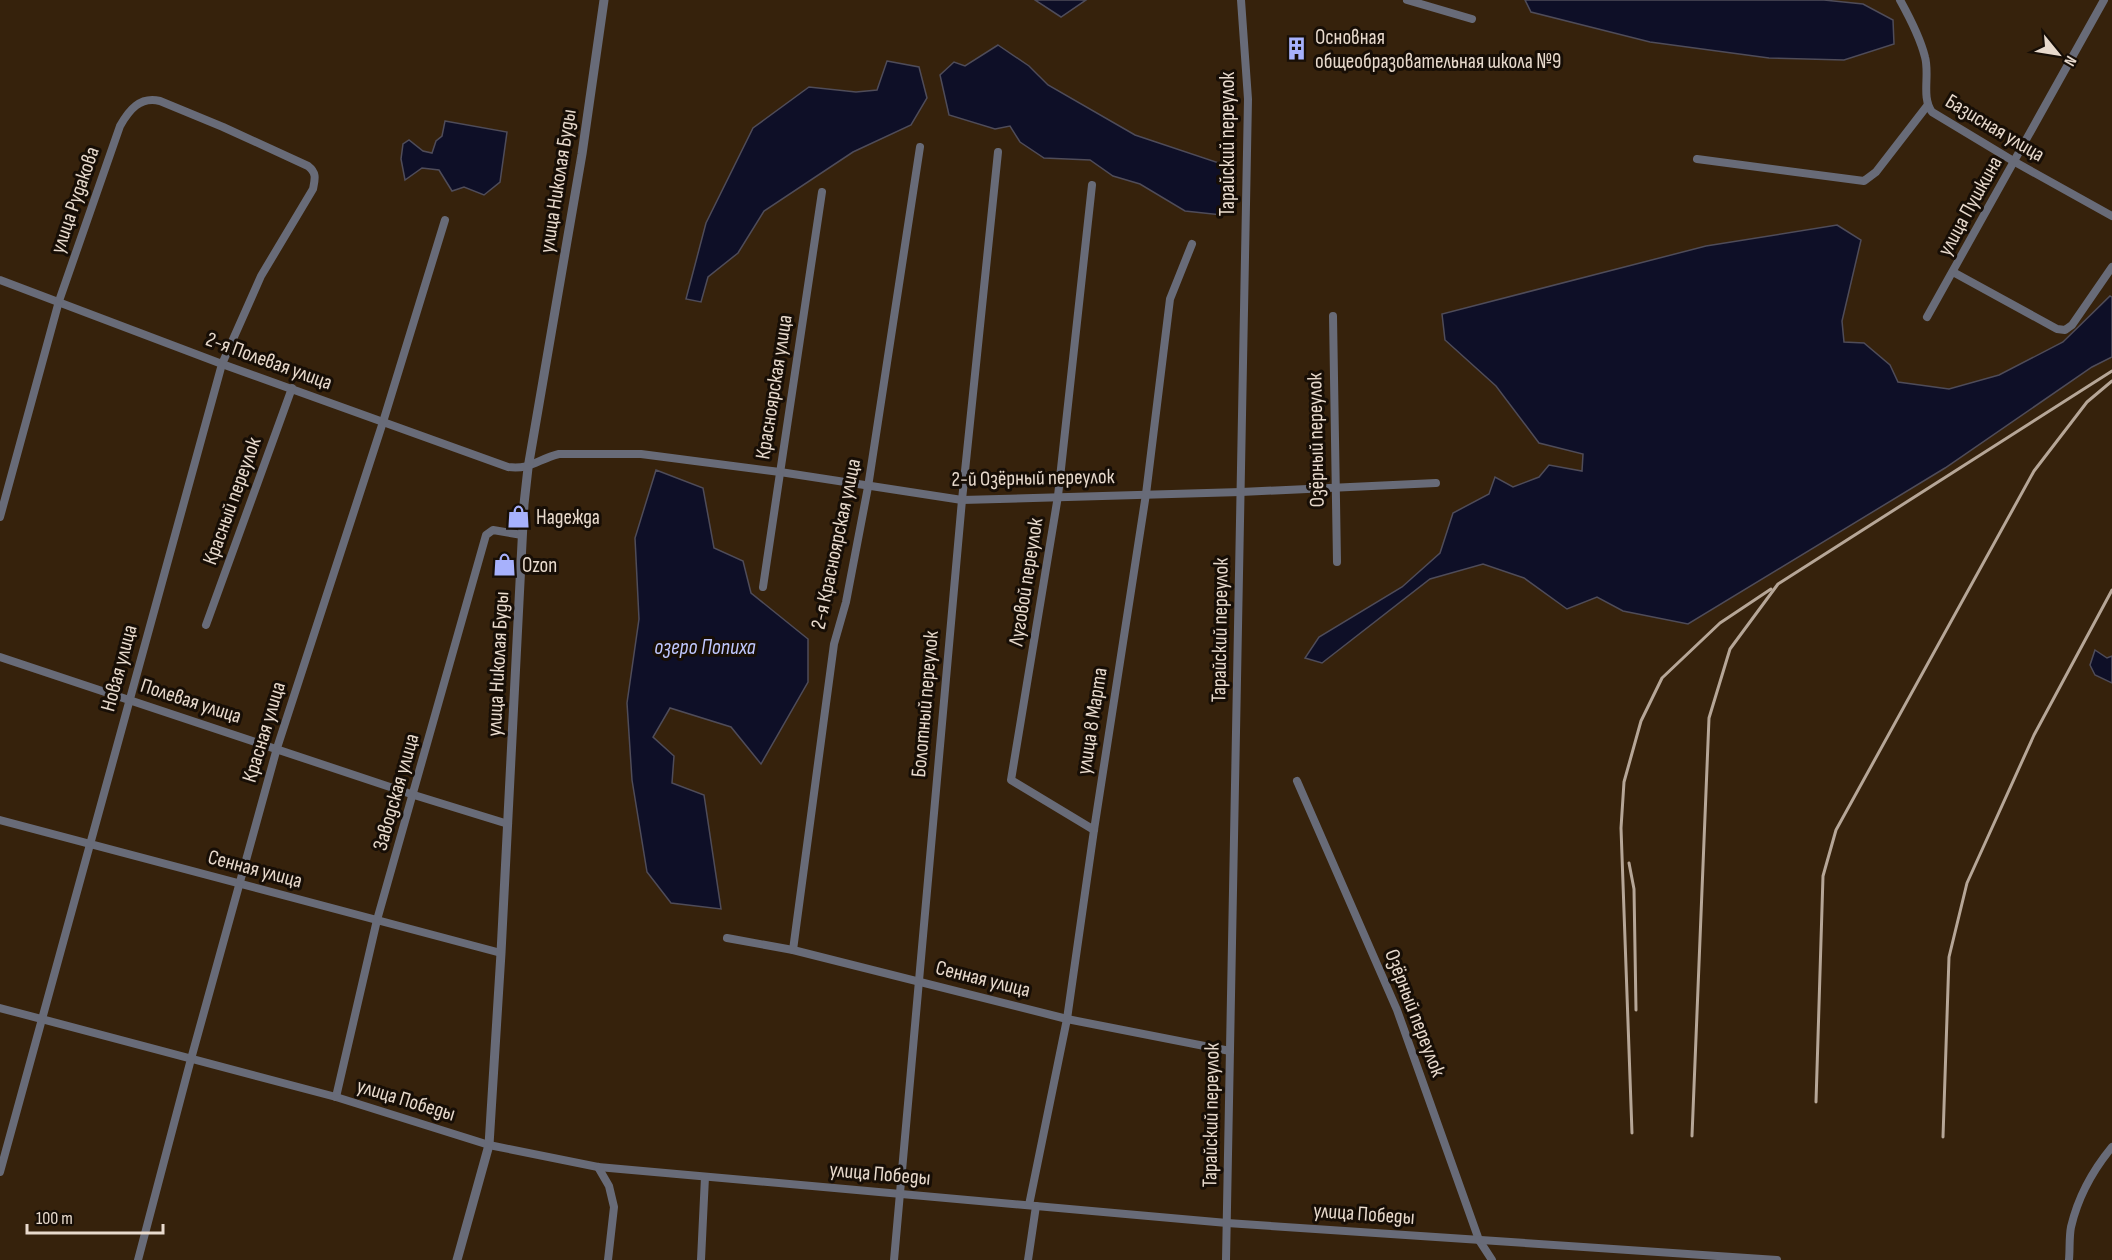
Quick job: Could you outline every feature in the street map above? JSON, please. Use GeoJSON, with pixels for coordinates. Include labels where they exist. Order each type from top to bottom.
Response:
{"type":"FeatureCollection","features":[{"type":"Feature","properties":{"kind":"street","name":"улица Николая Буды"},"geometry":{"type":"LineString","coordinates":[[457,1260],[489,1145],[522,534],[528,468],[582,154],[604,0]]}},
{"type":"Feature","properties":{"kind":"street","name":"Тарайский переулок"},"geometry":{"type":"LineString","coordinates":[[1226,1260],[1248,99],[1241,0]]}},
{"type":"Feature","properties":{"kind":"street"},"geometry":{"type":"LineString","coordinates":[[1407,0],[1472,20]]}},
{"type":"Feature","properties":{"kind":"street","name":"Базисная улица"},"geometry":{"type":"LineString","coordinates":[[1900,0],[1919,39],[1925,58],[1928,74],[1927,106],[1932,112],[2112,216]]}},
{"type":"Feature","properties":{"kind":"street","name":"улица Пушкина"},"geometry":{"type":"LineString","coordinates":[[1927,317],[2104,0]]}},
{"type":"Feature","properties":{"kind":"street","name":"улица Рудакова"},"geometry":{"type":"LineString","coordinates":[[0,517],[59,301],[126,114],[142,101],[152,99],[160,101],[308,166],[316,176],[313,189]]}},
{"type":"Feature","properties":{"kind":"street"},"geometry":{"type":"LineString","coordinates":[[1697,159],[1864,181],[1876,172],[1927,106]]}},
{"type":"Feature","properties":{"kind":"street","name":"2-я Красноярская улица"},"geometry":{"type":"LineString","coordinates":[[793,950],[834,644],[846,602],[868,487],[920,147]]}},
{"type":"Feature","properties":{"kind":"street","name":"Болотный переулок"},"geometry":{"type":"LineString","coordinates":[[894,1260],[962,500],[998,152]]}},
{"type":"Feature","properties":{"kind":"street","name":"Луговой переулок"},"geometry":{"type":"LineString","coordinates":[[1092,185],[1058,496],[1011,780],[1094,830]]}},
{"type":"Feature","properties":{"kind":"street","name":"Новая улица"},"geometry":{"type":"LineString","coordinates":[[0,1172],[222,364],[261,276],[313,189]]}},
{"type":"Feature","properties":{"kind":"street","name":"Красноярская улица"},"geometry":{"type":"LineString","coordinates":[[763,587],[822,192]]}},
{"type":"Feature","properties":{"kind":"street","name":"Красная улица"},"geometry":{"type":"LineString","coordinates":[[138,1260],[277,748],[383,422],[445,220]]}},
{"type":"Feature","properties":{"kind":"street","name":"улица 8 Марта"},"geometry":{"type":"LineString","coordinates":[[1028,1260],[1033,1206],[1067,1019],[1146,494],[1170,299],[1192,244]]}},
{"type":"Feature","properties":{"kind":"street"},"geometry":{"type":"LineString","coordinates":[[1953,272],[2057,329],[2065,330],[2072,325],[2112,267]]}},
{"type":"Feature","properties":{"kind":"street","name":"2-я Полевая улица"},"geometry":{"type":"LineString","coordinates":[[0,280],[222,364],[508,467],[528,468]]}},
{"type":"Feature","properties":{"kind":"street","name":"Озёрный переулок"},"geometry":{"type":"LineString","coordinates":[[1333,316],[1337,562]]}},
{"type":"Feature","properties":{"kind":"street","name":"Красный переулок"},"geometry":{"type":"LineString","coordinates":[[206,625],[292,388]]}},
{"type":"Feature","properties":{"kind":"street","name":"2-й Озёрный переулок"},"geometry":{"type":"LineString","coordinates":[[528,468],[546,457],[559,454],[641,454],[780,472],[962,500],[1241,492],[1436,483]]}},
{"type":"Feature","properties":{"kind":"street","name":"Заводская улица"},"geometry":{"type":"LineString","coordinates":[[336,1097],[377,920],[486,535],[493,530],[522,534]]}},
{"type":"Feature","properties":{"kind":"street","name":"Полевая улица"},"geometry":{"type":"LineString","coordinates":[[0,657],[414,795],[508,824]]}},
{"type":"Feature","properties":{"kind":"street","name":"Озёрный переулок"},"geometry":{"type":"LineString","coordinates":[[1297,781],[1397,1010],[1479,1240],[1492,1260]]}},
{"type":"Feature","properties":{"kind":"street","name":"Сенная улица"},"geometry":{"type":"LineString","coordinates":[[0,820],[501,953]]}},
{"type":"Feature","properties":{"kind":"street","name":"Сенная улица"},"geometry":{"type":"LineString","coordinates":[[727,938],[793,950],[1067,1019],[1230,1051]]}},
{"type":"Feature","properties":{"kind":"street","name":"улица Победы"},"geometry":{"type":"LineString","coordinates":[[0,1008],[336,1097],[489,1145],[598,1167],[1227,1223],[1777,1260]]}},
{"type":"Feature","properties":{"kind":"street"},"geometry":{"type":"LineString","coordinates":[[2069,1260],[2071,1227],[2085,1190],[2096,1167],[2112,1147]]}},
{"type":"Feature","properties":{"kind":"street"},"geometry":{"type":"LineString","coordinates":[[598,1167],[609,1186],[614,1207],[608,1260]]}},
{"type":"Feature","properties":{"kind":"street"},"geometry":{"type":"LineString","coordinates":[[701,1260],[705,1178]]}},
{"type":"Feature","properties":{"kind":"water"},"geometry":{"type":"Polygon","coordinates":[[[1035,0],[1086,0],[1061,17],[1035,0]]]}},
{"type":"Feature","properties":{"kind":"water"},"geometry":{"type":"Polygon","coordinates":[[[1525,0],[1824,0],[1863,4],[1893,20],[1894,44],[1844,60],[1769,58],[1650,42],[1531,12],[1525,0]]]}},
{"type":"Feature","properties":{"kind":"water"},"geometry":{"type":"Polygon","coordinates":[[[998,45],[1029,66],[1048,85],[1135,135],[1222,164],[1233,201],[1222,215],[1185,211],[1140,184],[1113,176],[1090,160],[1044,158],[1020,142],[1010,126],[995,129],[949,115],[940,75],[954,62],[965,66],[998,45]]]}},
{"type":"Feature","properties":{"kind":"water"},"geometry":{"type":"Polygon","coordinates":[[[887,61],[919,67],[927,98],[911,125],[853,152],[764,211],[738,253],[708,277],[701,302],[686,299],[706,223],[753,128],[809,87],[856,92],[877,90],[887,61]]]}},
{"type":"Feature","properties":{"kind":"water"},"geometry":{"type":"Polygon","coordinates":[[[445,121],[507,132],[500,182],[484,195],[464,187],[452,191],[439,170],[422,168],[405,180],[401,159],[403,144],[409,140],[423,151],[432,153],[436,141],[442,136],[445,121]]]}},
{"type":"Feature","properties":{"kind":"water"},"geometry":{"type":"Polygon","coordinates":[[[1837,225],[1861,240],[1842,321],[1844,342],[1864,343],[1890,365],[1898,382],[1949,389],[1999,375],[2063,342],[2110,296],[2112,297],[2112,357],[2092,367],[1945,468],[1688,624],[1623,611],[1597,597],[1567,609],[1524,578],[1483,564],[1430,579],[1322,663],[1305,658],[1319,637],[1402,587],[1440,553],[1453,513],[1489,494],[1495,477],[1513,487],[1539,477],[1549,465],[1582,471],[1583,454],[1539,443],[1496,386],[1445,340],[1442,314],[1706,246],[1837,225]]]}},
{"type":"Feature","properties":{"kind":"water","name":"озеро Попиха"},"geometry":{"type":"Polygon","coordinates":[[[656,470],[703,488],[714,548],[743,561],[751,593],[808,639],[808,682],[761,764],[731,727],[670,708],[653,737],[674,756],[672,783],[704,795],[721,909],[671,903],[647,872],[632,780],[627,703],[639,619],[635,538],[656,470]]]}},
{"type":"Feature","properties":{"kind":"water"},"geometry":{"type":"Polygon","coordinates":[[[2095,650],[2107,658],[2112,656],[2112,683],[2095,675],[2090,665],[2095,650]]]}},
{"type":"Feature","properties":{"kind":"railway"},"geometry":{"type":"LineString","coordinates":[[1692,1136],[1709,718],[1730,649],[1778,584],[2112,371]]}},
{"type":"Feature","properties":{"kind":"railway"},"geometry":{"type":"LineString","coordinates":[[1816,1102],[1823,876],[1836,830],[2034,471],[2087,402],[2112,381]]}},
{"type":"Feature","properties":{"kind":"railway"},"geometry":{"type":"LineString","coordinates":[[1632,1133],[1621,828],[1624,782],[1641,721],[1662,678],[1720,623],[1771,589]]}},
{"type":"Feature","properties":{"kind":"railway"},"geometry":{"type":"LineString","coordinates":[[1943,1137],[1949,957],[1967,883],[2034,735],[2112,590]]}},
{"type":"Feature","properties":{"kind":"railway"},"geometry":{"type":"LineString","coordinates":[[1629,863],[1634,889],[1636,1010]]}},
{"type":"Feature","properties":{"kind":"place","name":"Основная общеобразовательная школа №9"},"geometry":{"type":"Point","coordinates":[1297,49]}},
{"type":"Feature","properties":{"kind":"place","name":"Надежда"},"geometry":{"type":"Point","coordinates":[518,517]}},
{"type":"Feature","properties":{"kind":"place","name":"Ozon"},"geometry":{"type":"Point","coordinates":[504,565]}}]}
